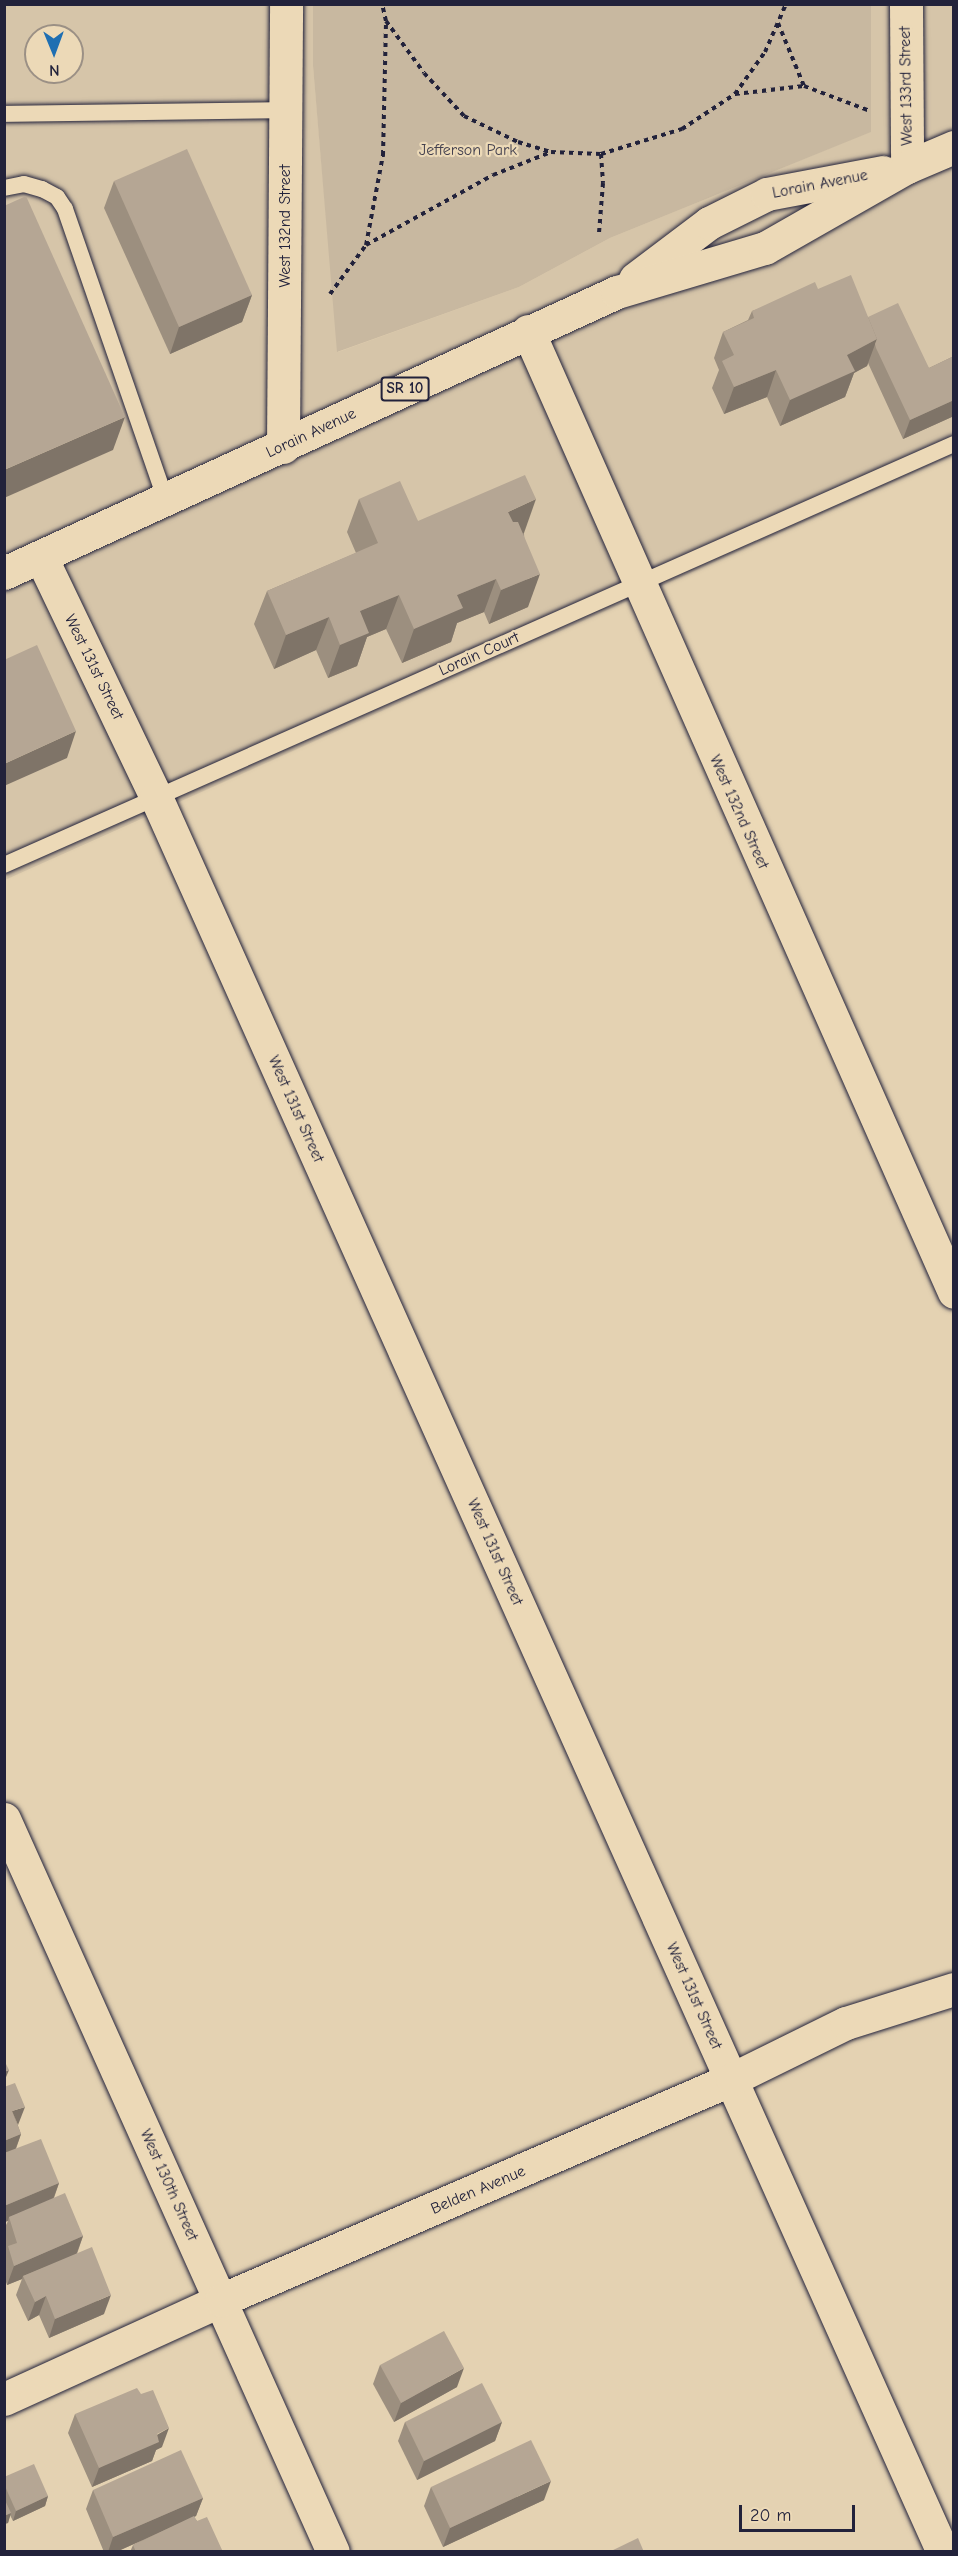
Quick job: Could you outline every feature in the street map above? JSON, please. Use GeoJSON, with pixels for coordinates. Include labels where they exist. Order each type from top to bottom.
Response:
{"type":"FeatureCollection","features":[{"type":"Feature","properties":{"kind":"street","name":"West 132nd Street"},"geometry":{"type":"LineString","coordinates":[[283,447],[286,4]]}},
{"type":"Feature","properties":{"kind":"street","name":"West 133rd Street"},"geometry":{"type":"LineString","coordinates":[[906,4],[907,167]]}},
{"type":"Feature","properties":{"kind":"street","name":"Lorain Avenue"},"geometry":{"type":"LineString","coordinates":[[617,292],[709,223],[767,194],[907,167],[952,152]]}},
{"type":"Feature","properties":{"kind":"street","name":"Lorain Avenue"},"geometry":{"type":"LineString","coordinates":[[4,573],[617,292],[765,248],[907,167]]}},
{"type":"Feature","properties":{"kind":"street","name":"West 132nd Street"},"geometry":{"type":"LineString","coordinates":[[528,331],[638,584],[954,1292]]}},
{"type":"Feature","properties":{"kind":"street","name":"West 131st Street"},"geometry":{"type":"LineString","coordinates":[[41,557],[156,797],[943,2552]]}},
{"type":"Feature","properties":{"kind":"street","name":"West 130th Street"},"geometry":{"type":"LineString","coordinates":[[4,1819],[333,2552]]}},
{"type":"Feature","properties":{"kind":"street","name":"Belden Avenue"},"geometry":{"type":"LineString","coordinates":[[4,2398],[221,2300],[732,2079],[846,2023],[954,1989]]}},
{"type":"Feature","properties":{"kind":"lane"},"geometry":{"type":"LineString","coordinates":[[4,114],[286,110]]}},
{"type":"Feature","properties":{"kind":"lane"},"geometry":{"type":"LineString","coordinates":[[4,188],[24,184],[42,189],[57,197],[65,209],[166,500]]}},
{"type":"Feature","properties":{"kind":"lane","name":"Lorain Court"},"geometry":{"type":"LineString","coordinates":[[4,865],[954,444]]}},
{"type":"Feature","properties":{"kind":"path"},"geometry":{"type":"LineString","coordinates":[[366,245],[384,155],[386,21],[382,4]]}},
{"type":"Feature","properties":{"kind":"path"},"geometry":{"type":"LineString","coordinates":[[386,21],[424,73],[464,116],[518,142],[551,152],[601,154],[682,129],[735,94],[765,52],[786,4]]}},
{"type":"Feature","properties":{"kind":"path"},"geometry":{"type":"LineString","coordinates":[[778,23],[804,86]]}},
{"type":"Feature","properties":{"kind":"path"},"geometry":{"type":"LineString","coordinates":[[735,94],[804,86],[871,112]]}},
{"type":"Feature","properties":{"kind":"path"},"geometry":{"type":"LineString","coordinates":[[330,294],[366,245],[493,175],[551,152]]}},
{"type":"Feature","properties":{"kind":"path"},"geometry":{"type":"LineString","coordinates":[[599,233],[603,183],[601,154]]}},
{"type":"Feature","properties":{"kind":"shaded area"},"geometry":{"type":"Polygon","coordinates":[[[5,5],[313,5],[313,66],[338,352],[519,287],[610,238],[870,132],[871,5],[953,5],[953,455],[5,880],[5,5]]]}},
{"type":"Feature","properties":{"kind":"green space","name":"Jefferson Park"},"geometry":{"type":"Polygon","coordinates":[[[313,5],[871,5],[871,132],[610,238],[519,287],[337,352],[313,66],[313,5]]]}},
{"type":"Feature","properties":{"kind":"building"},"geometry":{"type":"Polygon","coordinates":[[[187,149],[252,295],[179,327],[114,181],[187,149]]]}},
{"type":"Feature","properties":{"kind":"building"},"geometry":{"type":"Polygon","coordinates":[[[26,196],[125,417],[4,470],[4,206],[26,196]]]}},
{"type":"Feature","properties":{"kind":"building"},"geometry":{"type":"Polygon","coordinates":[[[851,275],[877,339],[847,355],[855,371],[790,400],[776,370],[734,387],[722,361],[734,355],[723,332],[754,318],[752,311],[815,282],[818,289],[851,275]]]}},
{"type":"Feature","properties":{"kind":"building"},"geometry":{"type":"Polygon","coordinates":[[[898,303],[929,368],[954,356],[954,400],[910,420],[876,348],[877,339],[868,317],[898,303]]]}},
{"type":"Feature","properties":{"kind":"building"},"geometry":{"type":"Polygon","coordinates":[[[525,475],[536,499],[508,512],[513,522],[518,522],[540,574],[501,590],[496,579],[457,595],[463,608],[414,629],[399,595],[360,611],[369,633],[340,645],[329,617],[286,635],[267,591],[378,543],[359,499],[400,481],[418,521],[525,475]]]}},
{"type":"Feature","properties":{"kind":"building"},"geometry":{"type":"Polygon","coordinates":[[[37,645],[76,731],[4,764],[4,660],[37,645]]]}},
{"type":"Feature","properties":{"kind":"building"},"geometry":{"type":"Polygon","coordinates":[[[4,2060],[9,2070],[4,2072],[4,2060]]]}},
{"type":"Feature","properties":{"kind":"building"},"geometry":{"type":"Polygon","coordinates":[[[15,2083],[25,2107],[12,2111],[21,2134],[4,2141],[4,2087],[15,2083]]]}},
{"type":"Feature","properties":{"kind":"building"},"geometry":{"type":"Polygon","coordinates":[[[41,2139],[59,2183],[4,2206],[4,2153],[41,2139]]]}},
{"type":"Feature","properties":{"kind":"building"},"geometry":{"type":"Polygon","coordinates":[[[65,2193],[83,2236],[14,2266],[8,2246],[17,2243],[9,2217],[65,2193]]]}},
{"type":"Feature","properties":{"kind":"building"},"geometry":{"type":"Polygon","coordinates":[[[92,2247],[111,2295],[55,2319],[46,2296],[35,2302],[23,2276],[92,2247]]]}},
{"type":"Feature","properties":{"kind":"building"},"geometry":{"type":"Polygon","coordinates":[[[444,2331],[464,2368],[401,2403],[380,2365],[444,2331]]]}},
{"type":"Feature","properties":{"kind":"building"},"geometry":{"type":"Polygon","coordinates":[[[482,2383],[502,2422],[424,2461],[405,2422],[482,2383]]]}},
{"type":"Feature","properties":{"kind":"building"},"geometry":{"type":"Polygon","coordinates":[[[137,2388],[141,2394],[153,2390],[169,2428],[157,2434],[159,2442],[99,2468],[75,2414],[137,2388]]]}},
{"type":"Feature","properties":{"kind":"building"},"geometry":{"type":"Polygon","coordinates":[[[531,2440],[551,2481],[450,2528],[431,2487],[531,2440]]]}},
{"type":"Feature","properties":{"kind":"building"},"geometry":{"type":"Polygon","coordinates":[[[181,2450],[203,2498],[113,2537],[93,2490],[181,2450]]]}},
{"type":"Feature","properties":{"kind":"building"},"geometry":{"type":"Polygon","coordinates":[[[34,2464],[48,2496],[16,2511],[4,2484],[4,2477],[34,2464]]]}},
{"type":"Feature","properties":{"kind":"building"},"geometry":{"type":"Polygon","coordinates":[[[4,2498],[11,2513],[4,2516],[4,2498]]]}},
{"type":"Feature","properties":{"kind":"building"},"geometry":{"type":"Polygon","coordinates":[[[194,2516],[197,2521],[207,2517],[223,2552],[136,2552],[133,2545],[194,2516]]]}},
{"type":"Feature","properties":{"kind":"building"},"geometry":{"type":"Polygon","coordinates":[[[638,2538],[644,2552],[609,2552],[638,2538]]]}}]}
